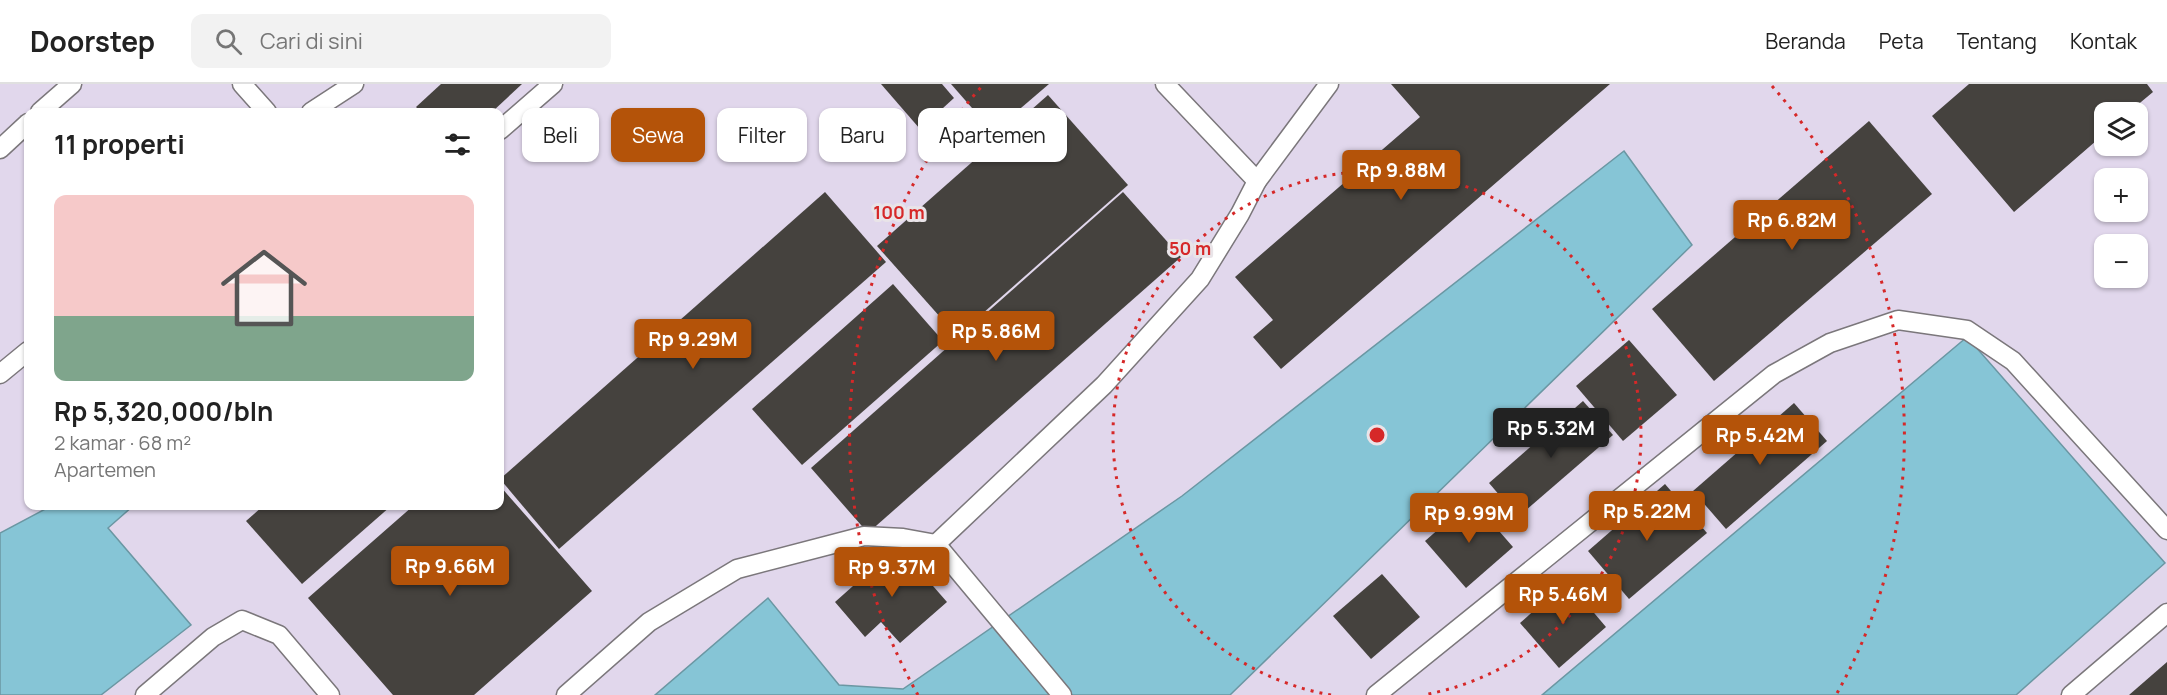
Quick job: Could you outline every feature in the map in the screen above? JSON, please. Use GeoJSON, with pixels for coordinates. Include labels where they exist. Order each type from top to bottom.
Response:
{"type":"FeatureCollection","features":[{"type":"Feature","properties":{"kind":"lane"},"geometry":{"type":"LineString","coordinates":[[45,108],[72,84]]}},
{"type":"Feature","properties":{"kind":"lane"},"geometry":{"type":"LineString","coordinates":[[242,84],[263,108]]}},
{"type":"Feature","properties":{"kind":"lane"},"geometry":{"type":"LineString","coordinates":[[317,108],[354,84]]}},
{"type":"Feature","properties":{"kind":"lane"},"geometry":{"type":"LineString","coordinates":[[504,127],[553,84]]}},
{"type":"Feature","properties":{"kind":"lane"},"geometry":{"type":"LineString","coordinates":[[1165,84],[1257,181]]}},
{"type":"Feature","properties":{"kind":"lane"},"geometry":{"type":"LineString","coordinates":[[936,544],[1104,385],[1200,279],[1240,214],[1257,181],[1329,84]]}},
{"type":"Feature","properties":{"kind":"lane"},"geometry":{"type":"LineString","coordinates":[[0,148],[24,127]]}},
{"type":"Feature","properties":{"kind":"lane"},"geometry":{"type":"LineString","coordinates":[[1376,695],[1774,374],[1830,343],[1898,320],[1967,330],[2013,361],[2167,530]]}},
{"type":"Feature","properties":{"kind":"lane"},"geometry":{"type":"LineString","coordinates":[[0,374],[24,354]]}},
{"type":"Feature","properties":{"kind":"lane"},"geometry":{"type":"LineString","coordinates":[[566,695],[649,622],[737,568],[864,536],[903,538],[936,544],[1062,695]]}},
{"type":"Feature","properties":{"kind":"lane"},"geometry":{"type":"LineString","coordinates":[[2071,695],[2167,613]]}},
{"type":"Feature","properties":{"kind":"lane"},"geometry":{"type":"LineString","coordinates":[[145,695],[213,637],[242,620],[279,635],[330,695]]}},
{"type":"Feature","properties":{"kind":"shaded area"},"geometry":{"type":"Polygon","coordinates":[[[0,84],[2167,84],[2167,695],[2016,695],[2165,563],[1967,337],[1542,695],[1230,695],[1691,246],[1182,496],[903,689],[839,685],[768,598],[655,695],[101,695],[191,625],[108,528],[128,510],[504,510],[504,108],[24,108],[24,510],[43,510],[0,533],[0,84]]]}},
{"type":"Feature","properties":{"kind":"water"},"geometry":{"type":"Polygon","coordinates":[[[1624,151],[1692,245],[1230,695],[655,695],[768,598],[839,685],[903,689],[1182,496],[1624,151]]]}},
{"type":"Feature","properties":{"kind":"water"},"geometry":{"type":"Polygon","coordinates":[[[1967,337],[2165,563],[2016,695],[1542,695],[1967,337]]]}},
{"type":"Feature","properties":{"kind":"water"},"geometry":{"type":"Polygon","coordinates":[[[43,510],[128,510],[108,528],[191,625],[101,695],[0,695],[0,533],[43,510]]]}},
{"type":"Feature","properties":{"kind":"building"},"geometry":{"type":"Polygon","coordinates":[[[441,84],[522,84],[496,108],[416,107],[441,84]]]}},
{"type":"Feature","properties":{"kind":"building"},"geometry":{"type":"Polygon","coordinates":[[[881,84],[942,84],[954,98],[943,108],[918,108],[918,127],[906,113],[906,108],[902,108],[881,84]]]}},
{"type":"Feature","properties":{"kind":"building"},"geometry":{"type":"Polygon","coordinates":[[[951,84],[1049,84],[1021,108],[972,108],[951,84]]]}},
{"type":"Feature","properties":{"kind":"building"},"geometry":{"type":"Polygon","coordinates":[[[1391,84],[1610,84],[1281,369],[1253,337],[1273,320],[1235,277],[1420,117],[1391,84]]]}},
{"type":"Feature","properties":{"kind":"building"},"geometry":{"type":"Polygon","coordinates":[[[1969,84],[2147,84],[2153,92],[2141,102],[2094,102],[2094,143],[2014,212],[1932,116],[1969,84]]]}},
{"type":"Feature","properties":{"kind":"building"},"geometry":{"type":"Polygon","coordinates":[[[1048,95],[1060,108],[1033,108],[1048,95]]]}},
{"type":"Feature","properties":{"kind":"building"},"geometry":{"type":"Polygon","coordinates":[[[1067,116],[1128,185],[957,336],[877,246],[972,162],[1067,162],[1067,116]]]}},
{"type":"Feature","properties":{"kind":"building"},"geometry":{"type":"Polygon","coordinates":[[[1869,121],[1932,194],[1714,381],[1652,309],[1869,121]]]}},
{"type":"Feature","properties":{"kind":"building"},"geometry":{"type":"Polygon","coordinates":[[[825,192],[886,262],[559,549],[504,484],[504,475],[825,192]]]}},
{"type":"Feature","properties":{"kind":"building"},"geometry":{"type":"Polygon","coordinates":[[[1123,192],[1181,257],[868,533],[811,468],[1123,192]]]}},
{"type":"Feature","properties":{"kind":"building"},"geometry":{"type":"Polygon","coordinates":[[[893,284],[943,341],[802,465],[752,409],[893,284]]]}},
{"type":"Feature","properties":{"kind":"building"},"geometry":{"type":"Polygon","coordinates":[[[1629,340],[1677,395],[1623,441],[1576,386],[1629,340]]]}},
{"type":"Feature","properties":{"kind":"building"},"geometry":{"type":"Polygon","coordinates":[[[1583,401],[1613,435],[1518,517],[1489,483],[1583,401]]]}},
{"type":"Feature","properties":{"kind":"building"},"geometry":{"type":"Polygon","coordinates":[[[1794,403],[1827,441],[1726,529],[1693,491],[1794,403]]]}},
{"type":"Feature","properties":{"kind":"building"},"geometry":{"type":"Polygon","coordinates":[[[1665,484],[1707,533],[1629,599],[1588,551],[1665,484]]]}},
{"type":"Feature","properties":{"kind":"building"},"geometry":{"type":"Polygon","coordinates":[[[504,491],[592,591],[474,695],[393,695],[308,598],[408,510],[504,510],[504,491]]]}},
{"type":"Feature","properties":{"kind":"building"},"geometry":{"type":"Polygon","coordinates":[[[1472,500],[1513,547],[1466,588],[1425,541],[1472,500]]]}},
{"type":"Feature","properties":{"kind":"building"},"geometry":{"type":"Polygon","coordinates":[[[258,510],[386,510],[302,584],[246,521],[258,510]]]}},
{"type":"Feature","properties":{"kind":"building"},"geometry":{"type":"Polygon","coordinates":[[[898,546],[947,602],[900,643],[881,622],[865,637],[835,602],[898,546]]]}},
{"type":"Feature","properties":{"kind":"building"},"geometry":{"type":"Polygon","coordinates":[[[1382,574],[1420,617],[1371,659],[1333,616],[1382,574]]]}},
{"type":"Feature","properties":{"kind":"building"},"geometry":{"type":"Polygon","coordinates":[[[1567,581],[1606,627],[1559,668],[1520,623],[1567,581]]]}},
{"type":"Feature","properties":{"kind":"building"},"geometry":{"type":"Polygon","coordinates":[[[2167,662],[2167,695],[2129,695],[2167,662]]]}}]}
